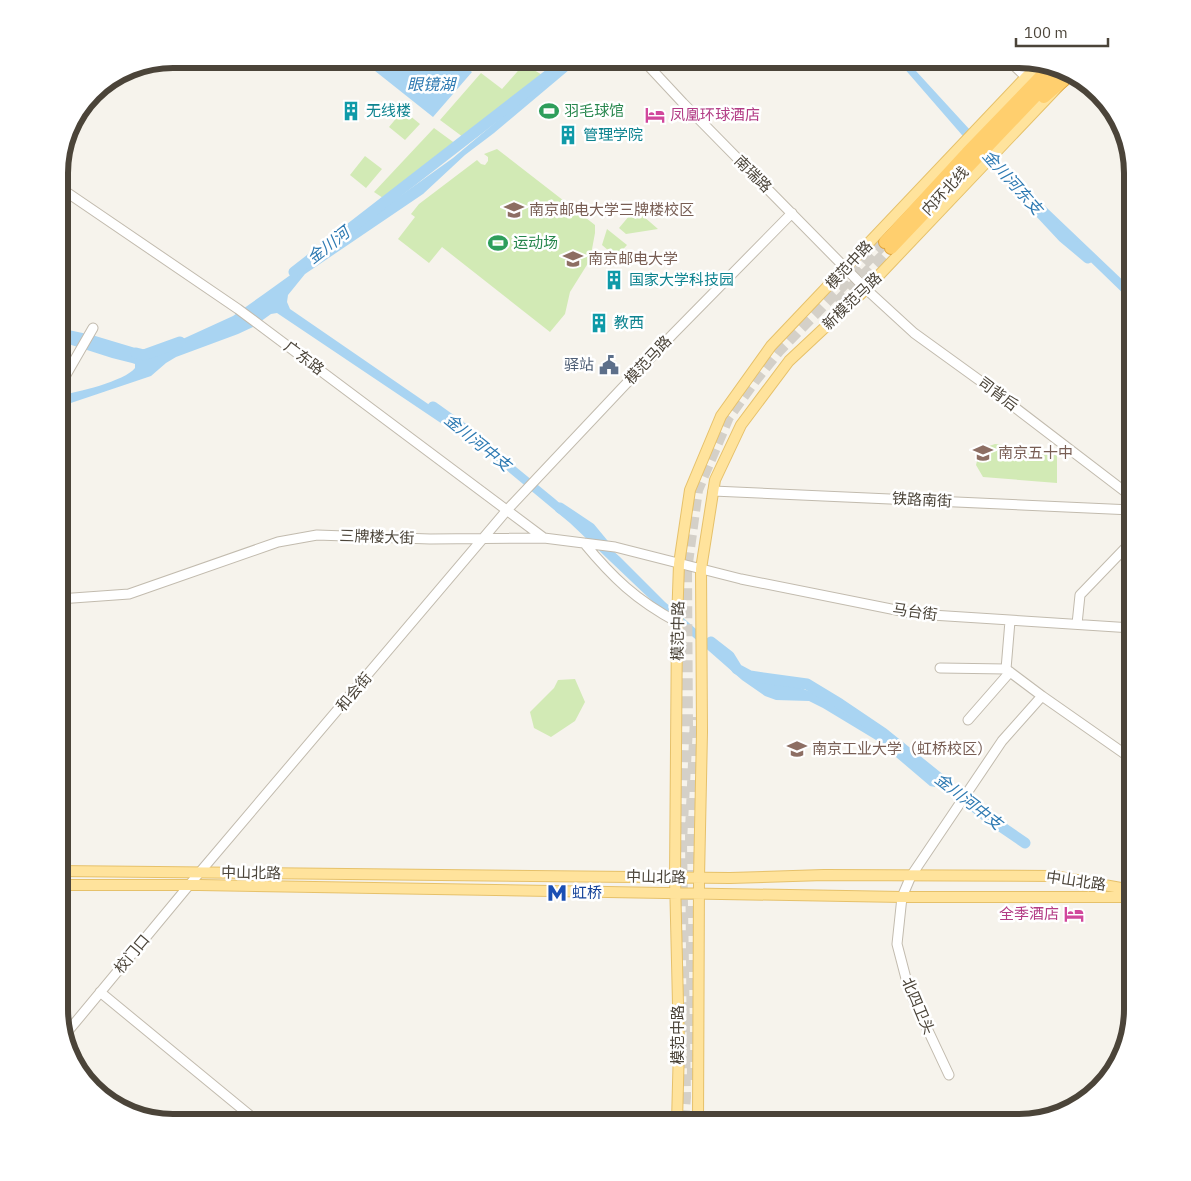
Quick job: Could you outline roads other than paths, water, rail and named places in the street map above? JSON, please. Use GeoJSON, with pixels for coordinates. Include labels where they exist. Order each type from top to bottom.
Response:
{"type":"FeatureCollection","features":[{"type":"Feature","properties":{"kind":"highway"},"geometry":{"type":"LineString","coordinates":[[1009,109],[1037,70]]}},
{"type":"Feature","properties":{"kind":"highway","name":"内环北线"},"geometry":{"type":"LineString","coordinates":[[1046,71],[1009,109],[997,130],[971,171],[888,245],[960,153],[997,130],[1062,77]]}},
{"type":"Feature","properties":{"kind":"main road"},"geometry":{"type":"LineString","coordinates":[[997,130],[1026,77],[1035,69]]}},
{"type":"Feature","properties":{"kind":"main road","name":"模范中路"},"geometry":{"type":"LineString","coordinates":[[677,1114],[679,1046],[675,893],[677,622],[679,564],[690,490],[721,416],[771,346],[898,212],[960,153]]}},
{"type":"Feature","properties":{"kind":"main road","name":"新模范马路"},"geometry":{"type":"LineString","coordinates":[[701,569],[713,491],[719,469],[741,425],[789,360],[866,289],[971,171]]}},
{"type":"Feature","properties":{"kind":"main road","name":"模范中路"},"geometry":{"type":"LineString","coordinates":[[698,1114],[702,732],[701,569]]}},
{"type":"Feature","properties":{"kind":"main road","name":"中山北路"},"geometry":{"type":"LineString","coordinates":[[68,871],[675,878],[824,875],[1054,876],[1124,889]]}},
{"type":"Feature","properties":{"kind":"main road","name":"中山北路"},"geometry":{"type":"LineString","coordinates":[[68,885],[190,885],[902,897],[1124,897]]}},
{"type":"Feature","properties":{"kind":"street","name":"南瑞路"},"geometry":{"type":"LineString","coordinates":[[650,68],[866,289]]}},
{"type":"Feature","properties":{"kind":"street"},"geometry":{"type":"LineString","coordinates":[[1016,68],[1026,77]]}},
{"type":"Feature","properties":{"kind":"street","name":"广东路"},"geometry":{"type":"LineString","coordinates":[[68,193],[238,309],[544,538]]}},
{"type":"Feature","properties":{"kind":"street","name":"模范马路"},"geometry":{"type":"LineString","coordinates":[[507,510],[673,334],[792,213]]}},
{"type":"Feature","properties":{"kind":"street","name":"司背后"},"geometry":{"type":"LineString","coordinates":[[866,289],[914,333],[1124,491]]}},
{"type":"Feature","properties":{"kind":"street"},"geometry":{"type":"LineString","coordinates":[[68,372],[92,328]]}},
{"type":"Feature","properties":{"kind":"street","name":"铁路南街"},"geometry":{"type":"LineString","coordinates":[[713,491],[1124,510]]}},
{"type":"Feature","properties":{"kind":"street","name":"和会街"},"geometry":{"type":"LineString","coordinates":[[200,872],[485,539],[507,510]]}},
{"type":"Feature","properties":{"kind":"street","name":"三牌楼大街"},"geometry":{"type":"LineString","coordinates":[[68,598],[129,594],[278,542],[317,536],[430,539],[544,538],[615,547],[701,569]]}},
{"type":"Feature","properties":{"kind":"street"},"geometry":{"type":"LineString","coordinates":[[584,543],[609,573],[626,589],[677,622]]}},
{"type":"Feature","properties":{"kind":"street"},"geometry":{"type":"LineString","coordinates":[[1077,624],[1080,595],[1124,549]]}},
{"type":"Feature","properties":{"kind":"street","name":"马台街"},"geometry":{"type":"LineString","coordinates":[[701,569],[741,579],[916,614],[1124,627]]}},
{"type":"Feature","properties":{"kind":"street"},"geometry":{"type":"LineString","coordinates":[[968,720],[1008,670],[1010,621]]}},
{"type":"Feature","properties":{"kind":"street"},"geometry":{"type":"LineString","coordinates":[[940,668],[1008,670],[1124,753]]}},
{"type":"Feature","properties":{"kind":"street","name":"北四卫头"},"geometry":{"type":"LineString","coordinates":[[949,1075],[909,990],[897,944],[902,897],[911,876],[1002,741],[1042,696]]}},
{"type":"Feature","properties":{"kind":"street","name":"校门口"},"geometry":{"type":"LineString","coordinates":[[70,1029],[200,872]]}},
{"type":"Feature","properties":{"kind":"street"},"geometry":{"type":"LineString","coordinates":[[100,992],[248,1114]]}},
{"type":"Feature","properties":{"kind":"water","name":"眼镜湖"},"geometry":{"type":"Polygon","coordinates":[[[371,68],[466,68],[472,72],[433,117],[371,68]]]}},
{"type":"Feature","properties":{"kind":"water"},"geometry":{"type":"Polygon","coordinates":[[[560,68],[571,68],[465,155],[423,194],[305,274],[288,295],[287,302],[290,309],[495,450],[555,499],[620,557],[665,602],[743,670],[763,679],[793,685],[814,693],[873,730],[919,766],[937,783],[935,787],[930,786],[876,740],[823,708],[809,701],[776,700],[765,696],[742,680],[652,601],[570,523],[487,454],[277,313],[271,314],[253,327],[238,334],[176,357],[151,376],[68,404],[68,394],[111,382],[130,373],[135,368],[135,364],[68,344],[68,330],[152,353],[233,316],[453,158],[560,68]]]}},
{"type":"Feature","properties":{"kind":"water"},"geometry":{"type":"Polygon","coordinates":[[[904,68],[913,68],[1003,166],[1124,281],[1124,294],[975,150],[904,68]]]}},
{"type":"Feature","properties":{"kind":"waterway","name":"金川河"},"geometry":{"type":"LineString","coordinates":[[294,272],[557,68]]}},
{"type":"Feature","properties":{"kind":"waterway","name":"金川河东支"},"geometry":{"type":"LineString","coordinates":[[1035,207],[1063,237],[1088,258]]}},
{"type":"Feature","properties":{"kind":"waterway","name":"金川河"},"geometry":{"type":"LineString","coordinates":[[136,353],[144,355],[180,342]]}},
{"type":"Feature","properties":{"kind":"waterway","name":"金川河中支"},"geometry":{"type":"LineString","coordinates":[[433,407],[475,437]]}},
{"type":"Feature","properties":{"kind":"waterway","name":"金川河中支"},"geometry":{"type":"LineString","coordinates":[[560,508],[590,528],[609,551]]}},
{"type":"Feature","properties":{"kind":"waterway","name":"金川河中支"},"geometry":{"type":"LineString","coordinates":[[711,642],[729,656],[737,669],[750,676],[807,684],[840,704],[883,733],[987,817],[1025,843]]}},
{"type":"Feature","properties":{"kind":"tunnel"},"geometry":{"type":"LineString","coordinates":[[684,1114],[685,1097],[681,842],[687,727],[686,570],[697,490],[728,417],[754,381],[779,350],[885,242]]}},
{"type":"Feature","properties":{"kind":"tunnel"},"geometry":{"type":"LineString","coordinates":[[837,303],[891,248]]}},
{"type":"Feature","properties":{"kind":"tunnel"},"geometry":{"type":"LineString","coordinates":[[693,1080],[691,831],[696,717]]}},
{"type":"Feature","properties":{"kind":"place","name":"无线楼"},"geometry":{"type":"Point","coordinates":[351,111]}},
{"type":"Feature","properties":{"kind":"place","name":"羽毛球馆"},"geometry":{"type":"Point","coordinates":[549,111]}},
{"type":"Feature","properties":{"kind":"place","name":"凤凰环球酒店"},"geometry":{"type":"Point","coordinates":[655,115]}},
{"type":"Feature","properties":{"kind":"place","name":"管理学院"},"geometry":{"type":"Point","coordinates":[568,135]}},
{"type":"Feature","properties":{"kind":"place","name":"南京邮电大学三牌楼校区"},"geometry":{"type":"Point","coordinates":[514,210]}},
{"type":"Feature","properties":{"kind":"place","name":"运动场"},"geometry":{"type":"Point","coordinates":[498,243]}},
{"type":"Feature","properties":{"kind":"place","name":"南京邮电大学"},"geometry":{"type":"Point","coordinates":[573,259]}},
{"type":"Feature","properties":{"kind":"place","name":"国家大学科技园"},"geometry":{"type":"Point","coordinates":[614,280]}},
{"type":"Feature","properties":{"kind":"place","name":"教西"},"geometry":{"type":"Point","coordinates":[599,323]}},
{"type":"Feature","properties":{"kind":"place","name":"驿站"},"geometry":{"type":"Point","coordinates":[609,365]}},
{"type":"Feature","properties":{"kind":"place","name":"南京五十中"},"geometry":{"type":"Point","coordinates":[983,453]}},
{"type":"Feature","properties":{"kind":"place","name":"南京工业大学（虹桥校区）"},"geometry":{"type":"Point","coordinates":[797,749]}},
{"type":"Feature","properties":{"kind":"place","name":"虹桥"},"geometry":{"type":"Point","coordinates":[557,893]}},
{"type":"Feature","properties":{"kind":"place","name":"全季酒店"},"geometry":{"type":"Point","coordinates":[1074,914]}}]}
